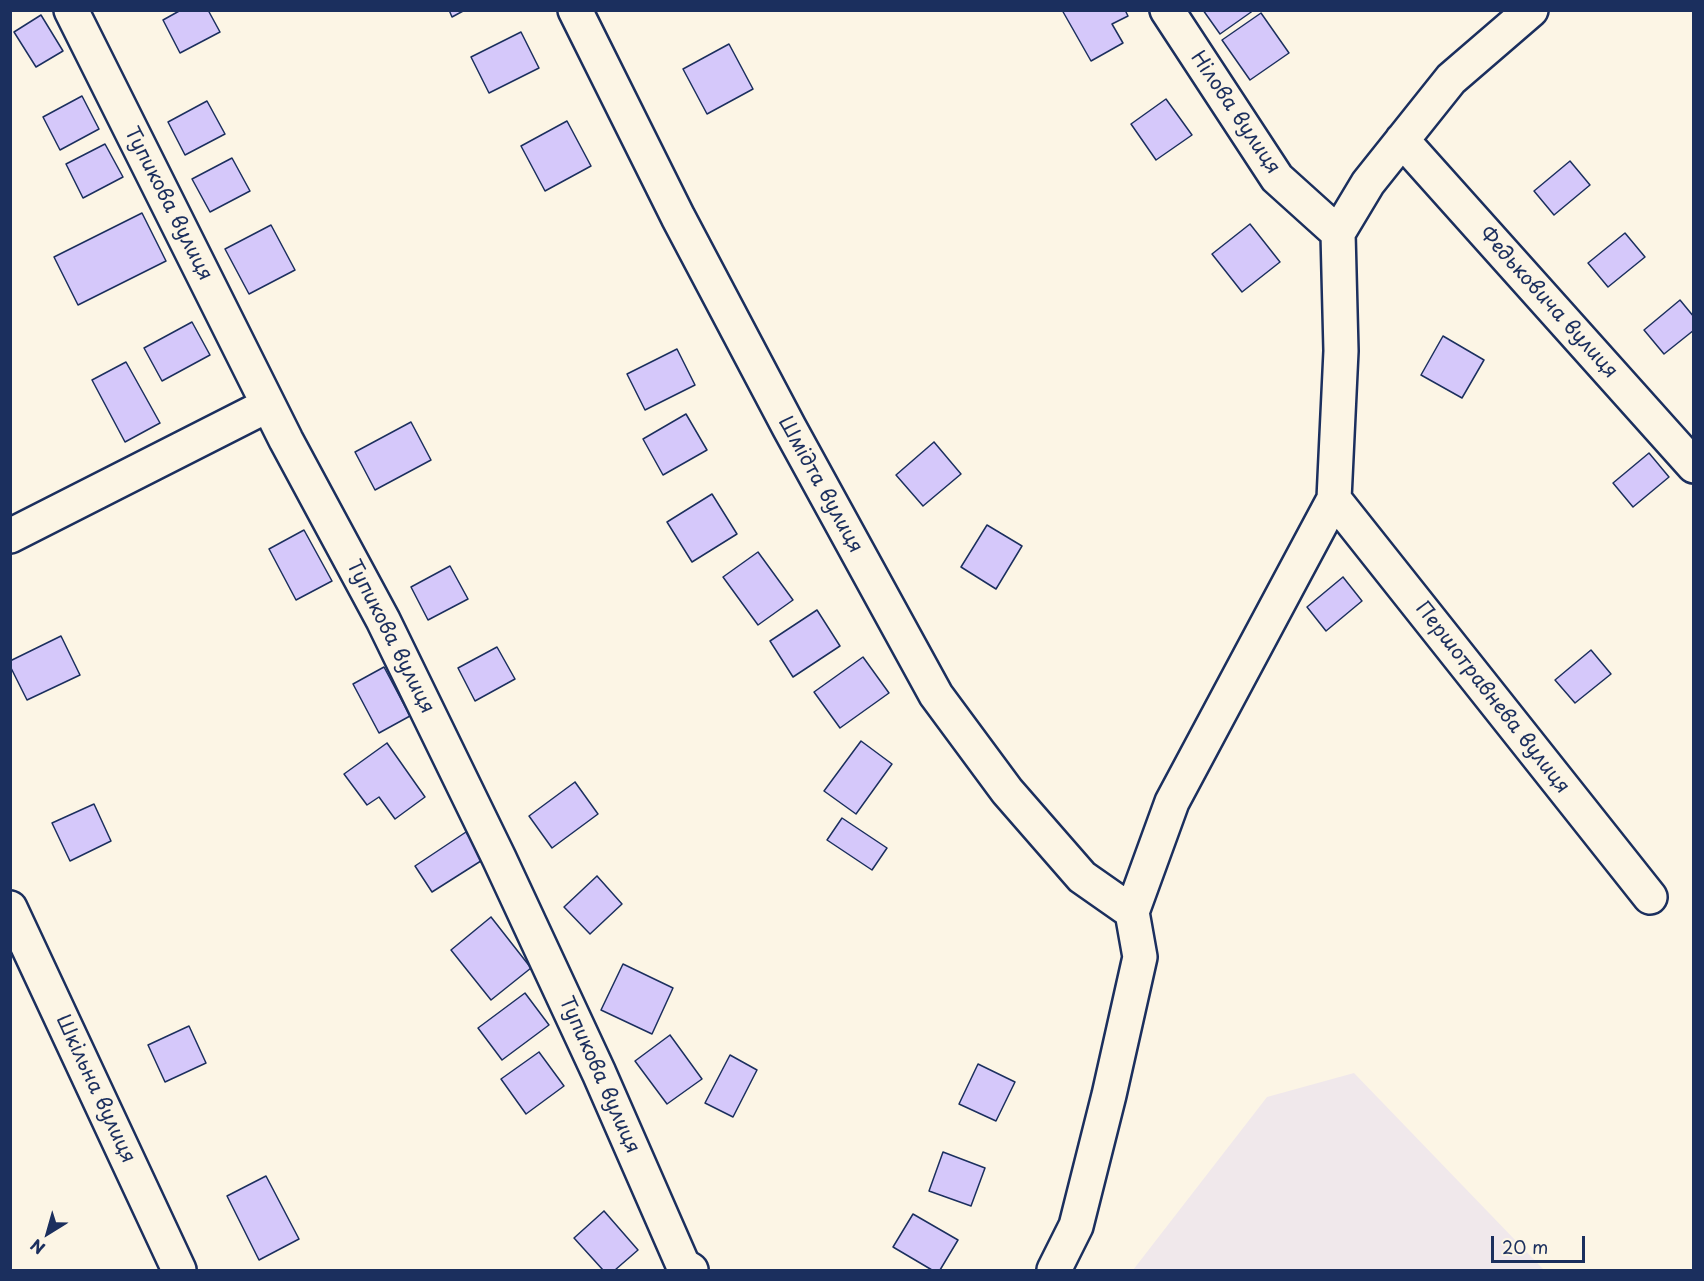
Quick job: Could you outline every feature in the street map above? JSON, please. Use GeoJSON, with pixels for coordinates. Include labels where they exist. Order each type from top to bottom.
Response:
{"type":"FeatureCollection","features":[{"type":"Feature","properties":{"kind":"street","name":"Тупикова вулиця"},"geometry":{"type":"LineString","coordinates":[[71,10],[268,405],[388,630],[590,1052],[682,1264],[690,1270]]}},
{"type":"Feature","properties":{"kind":"street","name":"Шмідта вулиця"},"geometry":{"type":"LineString","coordinates":[[575,10],[678,217],[777,406],[936,695],[1007,791],[1082,877],[1132,912]]}},
{"type":"Feature","properties":{"kind":"street","name":"Нілова вулиця"},"geometry":{"type":"LineString","coordinates":[[1167,10],[1277,178],[1338,233]]}},
{"type":"Feature","properties":{"kind":"street"},"geometry":{"type":"LineString","coordinates":[[1054,1270],[1076,1226],[1140,957],[1132,912],[1172,802],[1334,499],[1341,351],[1338,233],[1368,183],[1451,79],[1531,10]]}},
{"type":"Feature","properties":{"kind":"street","name":"Федьковича вулиця"},"geometry":{"type":"LineString","coordinates":[[1401,140],[1694,466]]}},
{"type":"Feature","properties":{"kind":"street"},"geometry":{"type":"LineString","coordinates":[[10,536],[268,405]]}},
{"type":"Feature","properties":{"kind":"street","name":"Першотравнева вулиця"},"geometry":{"type":"LineString","coordinates":[[1334,499],[1650,897]]}},
{"type":"Feature","properties":{"kind":"street","name":"Шкільна вулиця"},"geometry":{"type":"LineString","coordinates":[[10,908],[179,1270]]}},
{"type":"Feature","properties":{"kind":"shaded area"},"geometry":{"type":"Polygon","coordinates":[[[1354,1073],[1544,1270],[1133,1270],[1267,1097],[1354,1073]]]}},
{"type":"Feature","properties":{"kind":"building"},"geometry":{"type":"Polygon","coordinates":[[[181,10],[208,10],[220,32],[180,53],[163,20],[181,10]]]}},
{"type":"Feature","properties":{"kind":"building"},"geometry":{"type":"Polygon","coordinates":[[[449,10],[465,10],[452,17],[449,10]]]}},
{"type":"Feature","properties":{"kind":"building"},"geometry":{"type":"Polygon","coordinates":[[[1062,10],[1125,10],[1128,16],[1112,24],[1123,43],[1091,61],[1062,10]]]}},
{"type":"Feature","properties":{"kind":"building"},"geometry":{"type":"Polygon","coordinates":[[[1203,10],[1254,10],[1220,34],[1203,10]]]}},
{"type":"Feature","properties":{"kind":"building"},"geometry":{"type":"Polygon","coordinates":[[[1261,13],[1289,53],[1250,80],[1222,40],[1261,13]]]}},
{"type":"Feature","properties":{"kind":"building"},"geometry":{"type":"Polygon","coordinates":[[[41,15],[63,51],[36,67],[14,32],[41,15]]]}},
{"type":"Feature","properties":{"kind":"building"},"geometry":{"type":"Polygon","coordinates":[[[521,32],[539,68],[489,93],[471,57],[521,32]]]}},
{"type":"Feature","properties":{"kind":"building"},"geometry":{"type":"Polygon","coordinates":[[[729,44],[753,89],[707,114],[683,69],[729,44]]]}},
{"type":"Feature","properties":{"kind":"building"},"geometry":{"type":"Polygon","coordinates":[[[82,96],[99,129],[60,150],[43,117],[82,96]]]}},
{"type":"Feature","properties":{"kind":"building"},"geometry":{"type":"Polygon","coordinates":[[[1166,99],[1192,135],[1156,160],[1131,124],[1166,99]]]}},
{"type":"Feature","properties":{"kind":"building"},"geometry":{"type":"Polygon","coordinates":[[[207,101],[225,134],[185,155],[168,122],[207,101]]]}},
{"type":"Feature","properties":{"kind":"building"},"geometry":{"type":"Polygon","coordinates":[[[567,121],[591,166],[545,191],[521,146],[567,121]]]}},
{"type":"Feature","properties":{"kind":"building"},"geometry":{"type":"Polygon","coordinates":[[[105,144],[123,177],[83,198],[66,164],[105,144]]]}},
{"type":"Feature","properties":{"kind":"building"},"geometry":{"type":"Polygon","coordinates":[[[232,158],[250,191],[210,212],[192,179],[232,158]]]}},
{"type":"Feature","properties":{"kind":"building"},"geometry":{"type":"Polygon","coordinates":[[[1570,161],[1590,185],[1554,215],[1534,191],[1570,161]]]}},
{"type":"Feature","properties":{"kind":"building"},"geometry":{"type":"Polygon","coordinates":[[[142,213],[166,261],[78,305],[54,257],[142,213]]]}},
{"type":"Feature","properties":{"kind":"building"},"geometry":{"type":"Polygon","coordinates":[[[1250,224],[1280,262],[1242,292],[1212,254],[1250,224]]]}},
{"type":"Feature","properties":{"kind":"building"},"geometry":{"type":"Polygon","coordinates":[[[271,225],[295,270],[249,294],[225,249],[271,225]]]}},
{"type":"Feature","properties":{"kind":"building"},"geometry":{"type":"Polygon","coordinates":[[[1625,233],[1645,257],[1608,287],[1588,263],[1625,233]]]}},
{"type":"Feature","properties":{"kind":"building"},"geometry":{"type":"Polygon","coordinates":[[[1680,300],[1694,317],[1694,330],[1664,354],[1644,330],[1680,300]]]}},
{"type":"Feature","properties":{"kind":"building"},"geometry":{"type":"Polygon","coordinates":[[[192,322],[210,355],[162,381],[144,348],[192,322]]]}},
{"type":"Feature","properties":{"kind":"building"},"geometry":{"type":"Polygon","coordinates":[[[1443,336],[1484,360],[1462,398],[1421,375],[1443,336]]]}},
{"type":"Feature","properties":{"kind":"building"},"geometry":{"type":"Polygon","coordinates":[[[677,349],[695,385],[645,410],[627,374],[677,349]]]}},
{"type":"Feature","properties":{"kind":"building"},"geometry":{"type":"Polygon","coordinates":[[[126,362],[160,423],[125,442],[92,380],[126,362]]]}},
{"type":"Feature","properties":{"kind":"building"},"geometry":{"type":"Polygon","coordinates":[[[686,414],[707,450],[663,475],[643,439],[686,414]]]}},
{"type":"Feature","properties":{"kind":"building"},"geometry":{"type":"Polygon","coordinates":[[[411,422],[431,460],[375,490],[355,452],[411,422]]]}},
{"type":"Feature","properties":{"kind":"building"},"geometry":{"type":"Polygon","coordinates":[[[934,442],[961,474],[923,506],[896,475],[934,442]]]}},
{"type":"Feature","properties":{"kind":"building"},"geometry":{"type":"Polygon","coordinates":[[[1649,453],[1669,477],[1633,507],[1613,483],[1649,453]]]}},
{"type":"Feature","properties":{"kind":"building"},"geometry":{"type":"Polygon","coordinates":[[[712,494],[737,534],[692,562],[667,522],[712,494]]]}},
{"type":"Feature","properties":{"kind":"building"},"geometry":{"type":"Polygon","coordinates":[[[987,525],[1022,546],[996,589],[961,567],[987,525]]]}},
{"type":"Feature","properties":{"kind":"building"},"geometry":{"type":"Polygon","coordinates":[[[304,530],[332,581],[296,600],[269,549],[304,530]]]}},
{"type":"Feature","properties":{"kind":"building"},"geometry":{"type":"Polygon","coordinates":[[[758,552],[793,600],[758,625],[723,577],[758,552]]]}},
{"type":"Feature","properties":{"kind":"building"},"geometry":{"type":"Polygon","coordinates":[[[450,566],[468,599],[428,620],[411,587],[450,566]]]}},
{"type":"Feature","properties":{"kind":"building"},"geometry":{"type":"Polygon","coordinates":[[[1343,577],[1362,601],[1326,631],[1307,607],[1343,577]]]}},
{"type":"Feature","properties":{"kind":"building"},"geometry":{"type":"Polygon","coordinates":[[[817,610],[840,646],[793,677],[770,641],[817,610]]]}},
{"type":"Feature","properties":{"kind":"building"},"geometry":{"type":"Polygon","coordinates":[[[61,636],[80,675],[27,700],[10,666],[10,661],[61,636]]]}},
{"type":"Feature","properties":{"kind":"building"},"geometry":{"type":"Polygon","coordinates":[[[497,647],[515,679],[475,701],[458,668],[497,647]]]}},
{"type":"Feature","properties":{"kind":"building"},"geometry":{"type":"Polygon","coordinates":[[[1591,650],[1611,674],[1575,703],[1555,680],[1591,650]]]}},
{"type":"Feature","properties":{"kind":"building"},"geometry":{"type":"Polygon","coordinates":[[[863,657],[889,693],[840,728],[814,692],[863,657]]]}},
{"type":"Feature","properties":{"kind":"building"},"geometry":{"type":"Polygon","coordinates":[[[384,667],[410,716],[379,733],[353,684],[384,667]]]}},
{"type":"Feature","properties":{"kind":"building"},"geometry":{"type":"Polygon","coordinates":[[[861,741],[892,764],[856,814],[824,791],[861,741]]]}},
{"type":"Feature","properties":{"kind":"building"},"geometry":{"type":"Polygon","coordinates":[[[387,743],[425,797],[395,819],[379,797],[367,805],[344,774],[387,743]]]}},
{"type":"Feature","properties":{"kind":"building"},"geometry":{"type":"Polygon","coordinates":[[[575,782],[598,814],[552,848],[529,816],[575,782]]]}},
{"type":"Feature","properties":{"kind":"building"},"geometry":{"type":"Polygon","coordinates":[[[94,804],[111,841],[70,861],[52,823],[94,804]]]}},
{"type":"Feature","properties":{"kind":"building"},"geometry":{"type":"Polygon","coordinates":[[[842,818],[887,848],[872,870],[827,840],[842,818]]]}},
{"type":"Feature","properties":{"kind":"building"},"geometry":{"type":"Polygon","coordinates":[[[466,832],[484,859],[432,892],[415,866],[466,832]]]}},
{"type":"Feature","properties":{"kind":"building"},"geometry":{"type":"Polygon","coordinates":[[[597,876],[622,904],[590,934],[564,907],[597,876]]]}},
{"type":"Feature","properties":{"kind":"building"},"geometry":{"type":"Polygon","coordinates":[[[491,917],[531,968],[491,1000],[451,950],[491,917]]]}},
{"type":"Feature","properties":{"kind":"building"},"geometry":{"type":"Polygon","coordinates":[[[623,964],[673,988],[652,1034],[601,1010],[623,964]]]}},
{"type":"Feature","properties":{"kind":"building"},"geometry":{"type":"Polygon","coordinates":[[[525,993],[549,1025],[502,1060],[478,1028],[525,993]]]}},
{"type":"Feature","properties":{"kind":"building"},"geometry":{"type":"Polygon","coordinates":[[[189,1026],[206,1063],[165,1082],[148,1045],[189,1026]]]}},
{"type":"Feature","properties":{"kind":"building"},"geometry":{"type":"Polygon","coordinates":[[[670,1035],[702,1079],[667,1104],[635,1061],[670,1035]]]}},
{"type":"Feature","properties":{"kind":"building"},"geometry":{"type":"Polygon","coordinates":[[[539,1052],[564,1086],[526,1114],[501,1079],[539,1052]]]}},
{"type":"Feature","properties":{"kind":"building"},"geometry":{"type":"Polygon","coordinates":[[[730,1055],[757,1070],[733,1117],[705,1103],[730,1055]]]}},
{"type":"Feature","properties":{"kind":"building"},"geometry":{"type":"Polygon","coordinates":[[[978,1064],[1015,1082],[996,1121],[959,1104],[978,1064]]]}},
{"type":"Feature","properties":{"kind":"building"},"geometry":{"type":"Polygon","coordinates":[[[943,1152],[985,1168],[971,1206],[929,1191],[943,1152]]]}},
{"type":"Feature","properties":{"kind":"building"},"geometry":{"type":"Polygon","coordinates":[[[266,1176],[299,1239],[259,1260],[227,1196],[266,1176]]]}},
{"type":"Feature","properties":{"kind":"building"},"geometry":{"type":"Polygon","coordinates":[[[604,1211],[638,1250],[615,1270],[603,1270],[574,1238],[604,1211]]]}},
{"type":"Feature","properties":{"kind":"building"},"geometry":{"type":"Polygon","coordinates":[[[913,1214],[958,1240],[940,1270],[932,1270],[893,1247],[913,1214]]]}}]}
